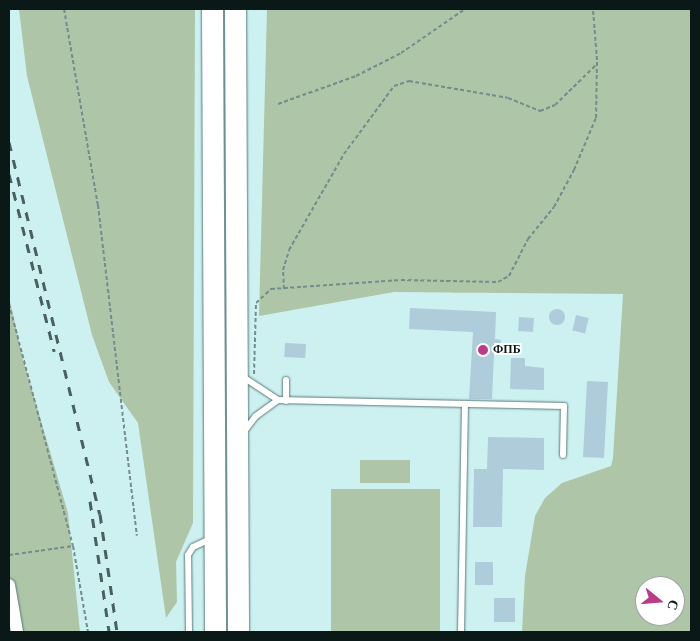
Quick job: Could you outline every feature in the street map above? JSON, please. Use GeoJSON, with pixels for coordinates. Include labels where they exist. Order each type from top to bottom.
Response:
{"type":"FeatureCollection","features":[{"type":"Feature","properties":{"kind":"highway"},"geometry":{"type":"LineString","coordinates":[[212,9],[215,632]]}},
{"type":"Feature","properties":{"kind":"highway"},"geometry":{"type":"LineString","coordinates":[[235,9],[238,632]]}},
{"type":"Feature","properties":{"kind":"street"},"geometry":{"type":"LineString","coordinates":[[9,585],[17,632]]}},
{"type":"Feature","properties":{"kind":"lane"},"geometry":{"type":"LineString","coordinates":[[237,372],[254,387],[278,400],[286,401],[564,406],[563,455]]}},
{"type":"Feature","properties":{"kind":"lane"},"geometry":{"type":"LineString","coordinates":[[286,380],[286,401]]}},
{"type":"Feature","properties":{"kind":"lane"},"geometry":{"type":"LineString","coordinates":[[238,443],[256,416],[278,400]]}},
{"type":"Feature","properties":{"kind":"lane"},"geometry":{"type":"LineString","coordinates":[[461,632],[465,404]]}},
{"type":"Feature","properties":{"kind":"lane"},"geometry":{"type":"LineString","coordinates":[[189,632],[190,550],[215,537]]}},
{"type":"Feature","properties":{"kind":"path"},"geometry":{"type":"LineString","coordinates":[[64,9],[98,205],[137,536]]}},
{"type":"Feature","properties":{"kind":"path"},"geometry":{"type":"LineString","coordinates":[[278,104],[322,90],[394,57],[465,9]]}},
{"type":"Feature","properties":{"kind":"path"},"geometry":{"type":"LineString","coordinates":[[254,387],[256,303],[271,290],[401,280],[498,282],[509,276],[528,239],[554,207],[596,118],[597,64],[593,9]]}},
{"type":"Feature","properties":{"kind":"path"},"geometry":{"type":"LineString","coordinates":[[284,289],[283,270],[289,250],[344,154],[394,86],[409,81],[508,98],[540,110],[554,105],[597,64]]}},
{"type":"Feature","properties":{"kind":"path"},"geometry":{"type":"LineString","coordinates":[[9,304],[74,546],[88,632]]}},
{"type":"Feature","properties":{"kind":"path"},"geometry":{"type":"LineString","coordinates":[[9,555],[74,546]]}},
{"type":"Feature","properties":{"kind":"green space"},"geometry":{"type":"Polygon","coordinates":[[[19,9],[195,9],[193,523],[176,562],[177,602],[166,618],[138,423],[109,382],[92,335],[27,76],[19,9]]]}},
{"type":"Feature","properties":{"kind":"green space"},"geometry":{"type":"Polygon","coordinates":[[[267,9],[691,9],[691,632],[522,632],[525,576],[535,516],[545,498],[562,483],[611,466],[623,294],[394,292],[259,316],[267,9]]]}},
{"type":"Feature","properties":{"kind":"green space"},"geometry":{"type":"Polygon","coordinates":[[[9,297],[23,359],[68,513],[80,632],[17,632],[9,585],[9,297]]]}},
{"type":"Feature","properties":{"kind":"green space"},"geometry":{"type":"Polygon","coordinates":[[[360,460],[410,460],[410,483],[360,483],[360,460]]]}},
{"type":"Feature","properties":{"kind":"green space"},"geometry":{"type":"Polygon","coordinates":[[[331,489],[440,489],[440,632],[331,632],[331,489]]]}},
{"type":"Feature","properties":{"kind":"building"},"geometry":{"type":"Polygon","coordinates":[[[410,308],[496,312],[495,339],[501,340],[500,354],[494,354],[492,399],[469,399],[473,332],[409,329],[410,308]]]}},
{"type":"Feature","properties":{"kind":"building"},"geometry":{"type":"Polygon","coordinates":[[[557,309],[565,317],[557,325],[549,317],[557,309]]]}},
{"type":"Feature","properties":{"kind":"building"},"geometry":{"type":"Polygon","coordinates":[[[576,315],[589,318],[585,334],[572,331],[576,315]]]}},
{"type":"Feature","properties":{"kind":"building"},"geometry":{"type":"Polygon","coordinates":[[[519,317],[534,318],[533,332],[518,331],[519,317]]]}},
{"type":"Feature","properties":{"kind":"building"},"geometry":{"type":"Polygon","coordinates":[[[285,343],[306,344],[305,358],[284,357],[285,343]]]}},
{"type":"Feature","properties":{"kind":"building"},"geometry":{"type":"Polygon","coordinates":[[[511,358],[525,358],[525,366],[544,368],[544,390],[510,389],[511,358]]]}},
{"type":"Feature","properties":{"kind":"building"},"geometry":{"type":"Polygon","coordinates":[[[587,381],[608,382],[604,458],[583,457],[587,381]]]}},
{"type":"Feature","properties":{"kind":"building"},"geometry":{"type":"Polygon","coordinates":[[[488,437],[544,438],[544,470],[503,469],[502,527],[473,527],[474,469],[487,469],[488,437]]]}},
{"type":"Feature","properties":{"kind":"building"},"geometry":{"type":"Polygon","coordinates":[[[475,562],[493,562],[493,585],[475,585],[475,562]]]}},
{"type":"Feature","properties":{"kind":"building"},"geometry":{"type":"Polygon","coordinates":[[[494,598],[515,598],[515,622],[494,622],[494,598]]]}},
{"type":"Feature","properties":{"kind":"railway"},"geometry":{"type":"LineString","coordinates":[[9,142],[100,514],[117,632]]}},
{"type":"Feature","properties":{"kind":"railway"},"geometry":{"type":"LineString","coordinates":[[9,174],[54,351]]}},
{"type":"Feature","properties":{"kind":"railway"},"geometry":{"type":"LineString","coordinates":[[90,501],[109,632]]}},
{"type":"Feature","properties":{"kind":"place","name":"ФПБ"},"geometry":{"type":"Point","coordinates":[483,350]}}]}
